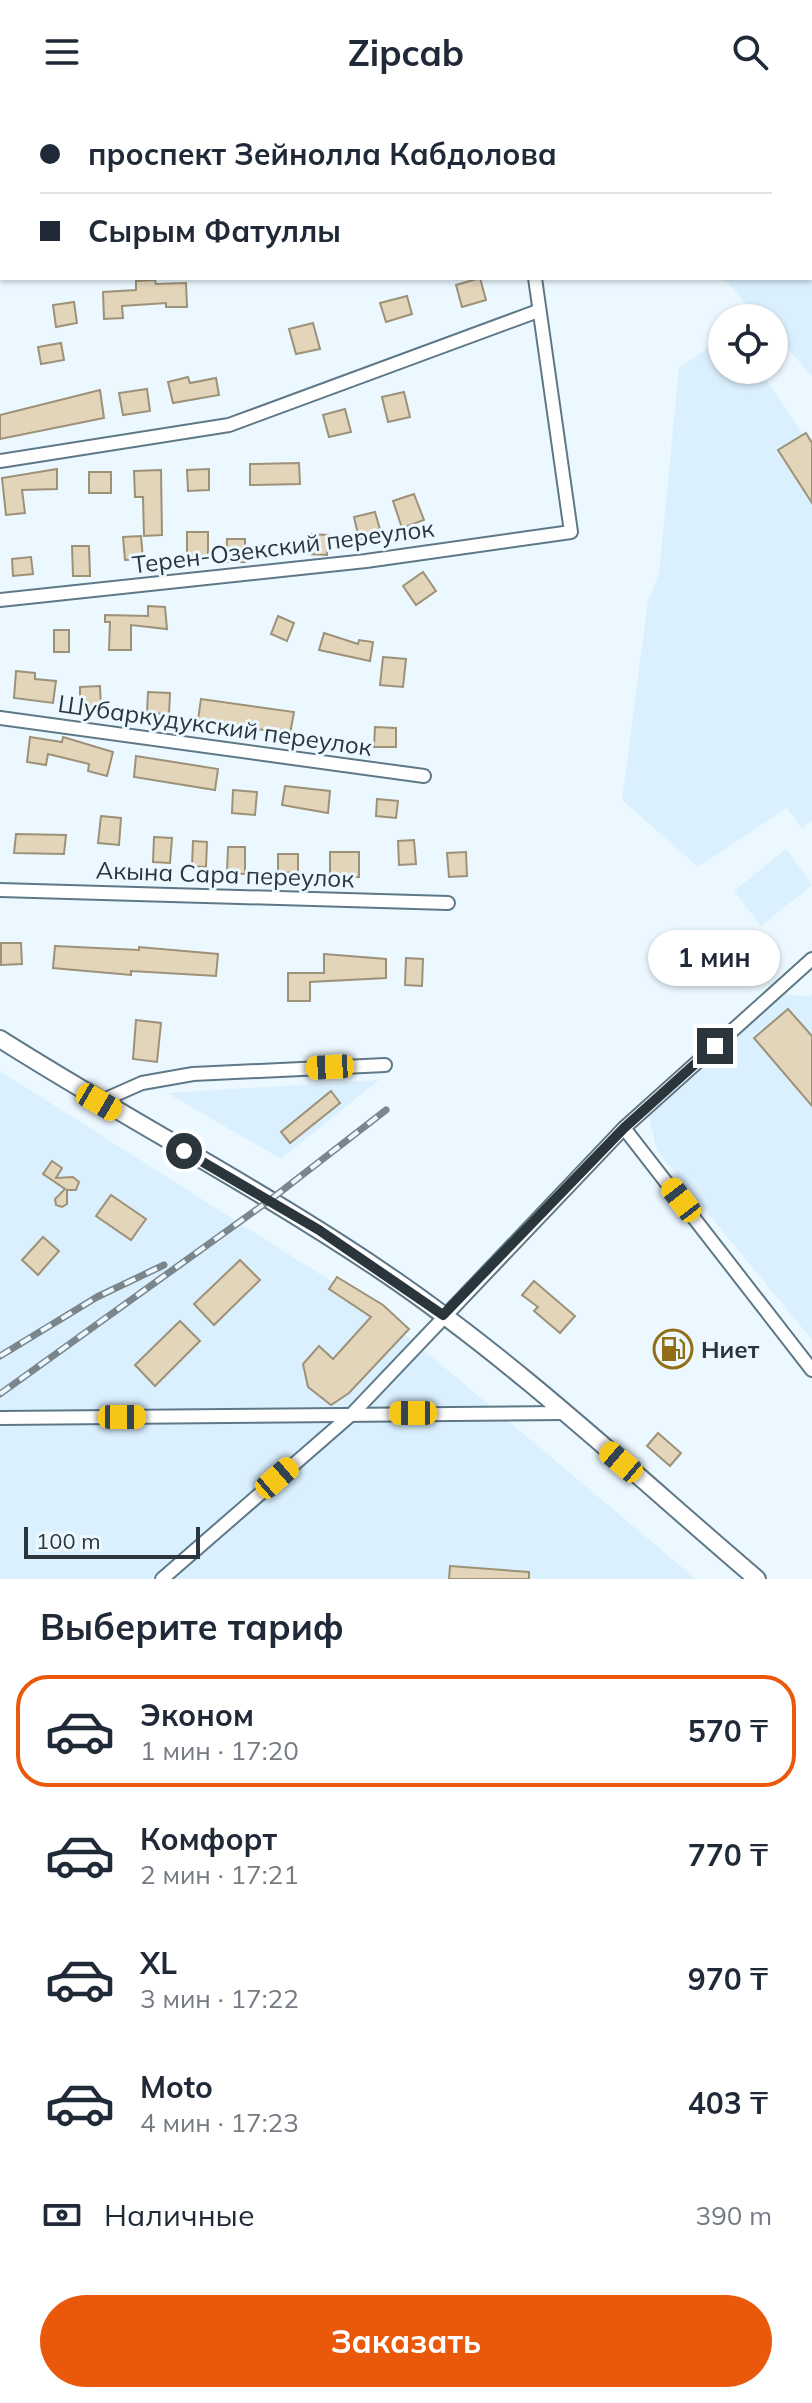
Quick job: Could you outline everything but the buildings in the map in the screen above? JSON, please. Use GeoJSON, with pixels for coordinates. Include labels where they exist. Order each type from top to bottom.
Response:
{"type":"FeatureCollection","features":[{"type":"Feature","properties":{"kind":"main road"},"geometry":{"type":"LineString","coordinates":[[0,1039],[99,1102],[319,1230],[443,1315],[757,1579]]}},
{"type":"Feature","properties":{"kind":"street"},"geometry":{"type":"LineString","coordinates":[[0,461],[229,425],[538,311],[535,280]]}},
{"type":"Feature","properties":{"kind":"street","name":"Терен-Озекский переулок"},"geometry":{"type":"LineString","coordinates":[[0,600],[366,561],[571,532],[538,311]]}},
{"type":"Feature","properties":{"kind":"street","name":"Шубаркудукский переулок"},"geometry":{"type":"LineString","coordinates":[[0,718],[424,776]]}},
{"type":"Feature","properties":{"kind":"street","name":"Акына Сара переулок"},"geometry":{"type":"LineString","coordinates":[[0,890],[448,903]]}},
{"type":"Feature","properties":{"kind":"street"},"geometry":{"type":"LineString","coordinates":[[162,1579],[353,1413],[624,1128],[812,959]]}},
{"type":"Feature","properties":{"kind":"street"},"geometry":{"type":"LineString","coordinates":[[99,1102],[142,1083],[193,1074],[385,1065]]}},
{"type":"Feature","properties":{"kind":"street"},"geometry":{"type":"LineString","coordinates":[[624,1128],[812,1370]]}},
{"type":"Feature","properties":{"kind":"street"},"geometry":{"type":"LineString","coordinates":[[0,1418],[563,1413]]}},
{"type":"Feature","properties":{"kind":"shaded area"},"geometry":{"type":"Polygon","coordinates":[[[725,280],[812,280],[812,376],[788,349],[788,304],[746,304],[725,280]]]}},
{"type":"Feature","properties":{"kind":"shaded area"},"geometry":{"type":"Polygon","coordinates":[[[708,348],[708,384],[769,384],[812,448],[812,820],[802,829],[787,808],[698,867],[622,800],[648,601],[659,573],[679,368],[708,348]]]}},
{"type":"Feature","properties":{"kind":"shaded area"},"geometry":{"type":"Polygon","coordinates":[[[786,849],[812,885],[761,926],[734,891],[786,849]]]}},
{"type":"Feature","properties":{"kind":"shaded area"},"geometry":{"type":"Polygon","coordinates":[[[785,994],[808,997],[812,994],[812,1340],[657,1151],[648,1114],[785,994]]]}},
{"type":"Feature","properties":{"kind":"shaded area"},"geometry":{"type":"Polygon","coordinates":[[[0,1071],[375,1309],[696,1579],[0,1579],[0,1071]]]}},
{"type":"Feature","properties":{"kind":"shaded area"},"geometry":{"type":"Polygon","coordinates":[[[379,1080],[281,1159],[167,1093],[379,1080]]]}},
{"type":"Feature","properties":{"kind":"railway"},"geometry":{"type":"LineString","coordinates":[[0,1394],[270,1200],[386,1110]]}},
{"type":"Feature","properties":{"kind":"railway"},"geometry":{"type":"LineString","coordinates":[[0,1356],[97,1297],[164,1265]]}},
{"type":"Feature","properties":{"kind":"place","name":"Ниет"},"geometry":{"type":"Point","coordinates":[673,1349]}},
{"type":"Feature","properties":{"kind":"route"},"geometry":{"type":"LineString","coordinates":[[184,1151],[319,1230],[443,1315],[624,1128],[715,1046]]}}]}
